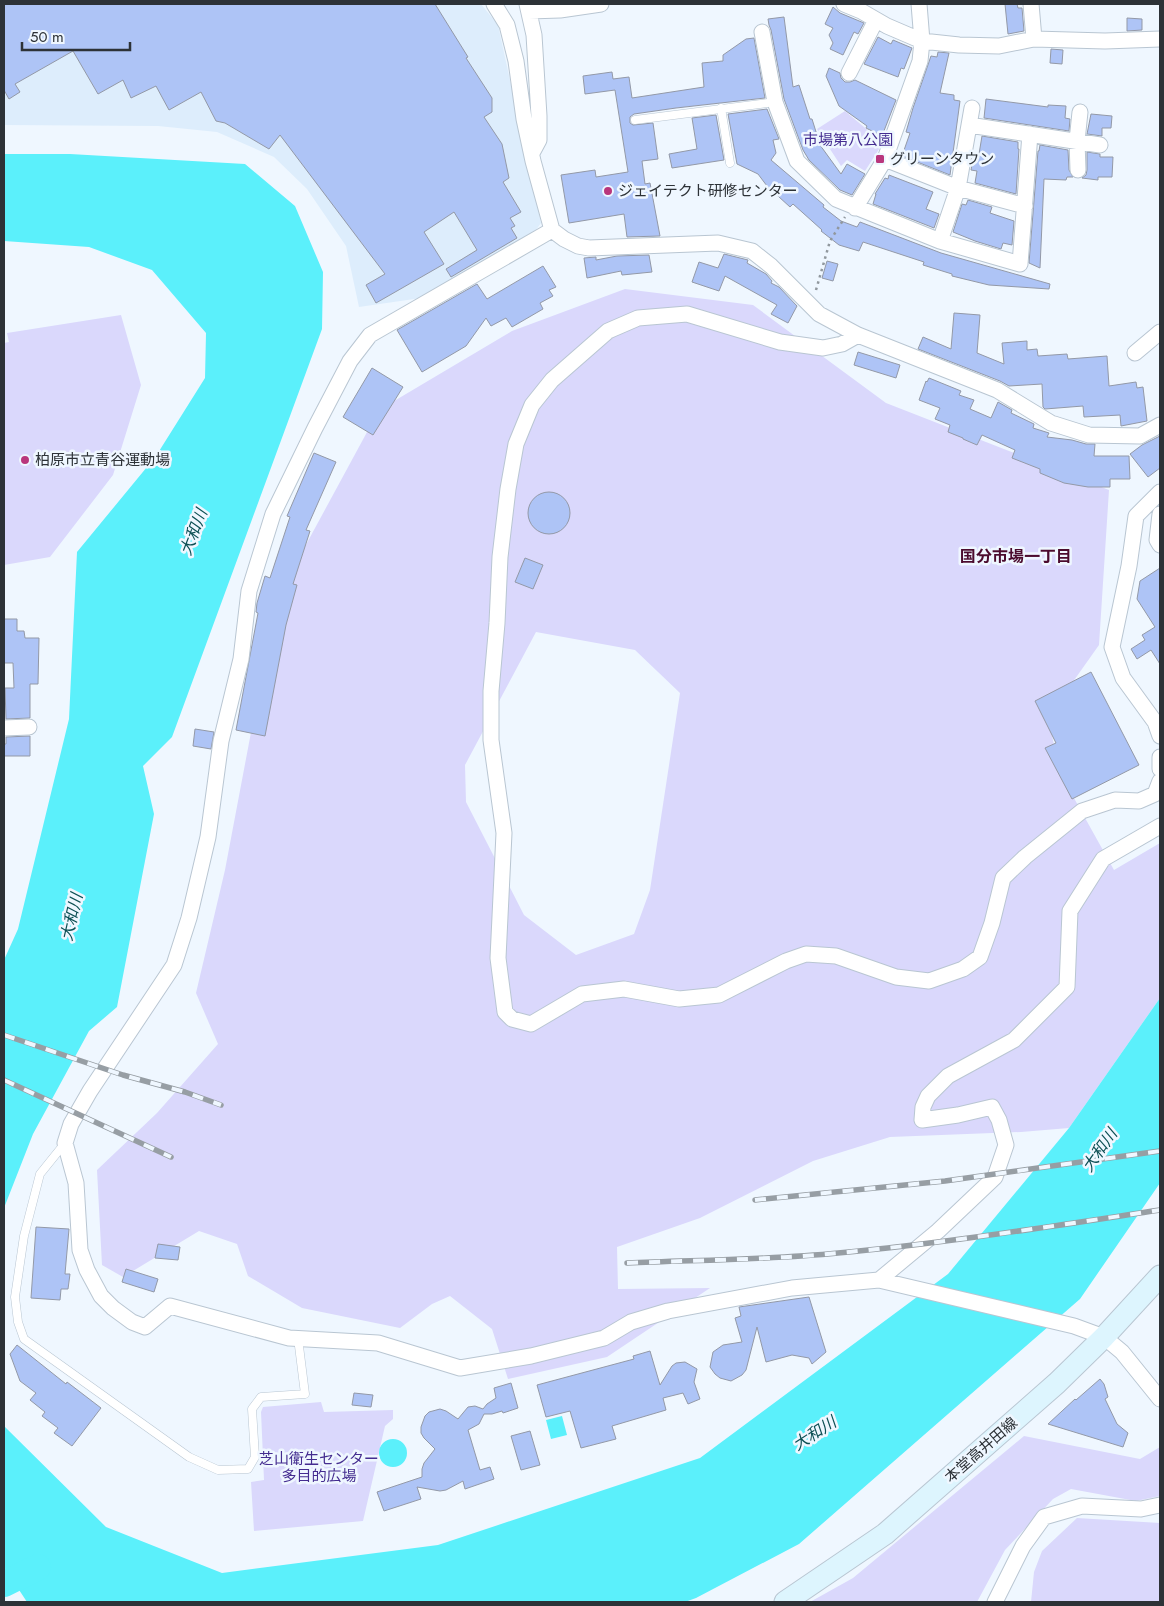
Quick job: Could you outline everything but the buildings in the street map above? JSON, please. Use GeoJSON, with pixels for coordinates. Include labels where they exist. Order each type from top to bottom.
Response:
{"type":"FeatureCollection","features":[{"type":"Feature","properties":{"kind":"main road","name":"本堂高井田線"},"geometry":{"type":"LineString","coordinates":[[785,1602],[884,1534],[1057,1383],[1104,1337],[1160,1276]]}},
{"type":"Feature","properties":{"kind":"street"},"geometry":{"type":"LineString","coordinates":[[494,4],[507,25],[516,61],[524,119],[552,230],[564,239],[578,246],[588,248],[718,243],[752,251],[771,266],[819,314],[858,335],[997,390],[1051,423],[1089,435],[1140,436],[1160,425]]}},
{"type":"Feature","properties":{"kind":"street"},"geometry":{"type":"LineString","coordinates":[[532,153],[539,140],[534,7],[560,10],[601,4]]}},
{"type":"Feature","properties":{"kind":"street"},"geometry":{"type":"LineString","coordinates":[[844,4],[886,26],[922,41],[959,45],[999,46],[1034,39],[1105,41],[1160,39]]}},
{"type":"Feature","properties":{"kind":"street"},"geometry":{"type":"LineString","coordinates":[[855,208],[885,159],[920,61],[922,41],[920,4]]}},
{"type":"Feature","properties":{"kind":"street"},"geometry":{"type":"LineString","coordinates":[[1031,4],[1034,39]]}},
{"type":"Feature","properties":{"kind":"street"},"geometry":{"type":"LineString","coordinates":[[849,73],[876,20]]}},
{"type":"Feature","properties":{"kind":"street"},"geometry":{"type":"LineString","coordinates":[[762,32],[775,102],[797,161],[836,199],[940,241],[1020,264],[1030,134]]}},
{"type":"Feature","properties":{"kind":"street"},"geometry":{"type":"LineString","coordinates":[[940,241],[958,188],[972,108]]}},
{"type":"Feature","properties":{"kind":"street"},"geometry":{"type":"LineString","coordinates":[[1078,170],[1077,141],[1080,112]]}},
{"type":"Feature","properties":{"kind":"street"},"geometry":{"type":"LineString","coordinates":[[969,125],[1100,144]]}},
{"type":"Feature","properties":{"kind":"street"},"geometry":{"type":"LineString","coordinates":[[885,159],[958,188],[1025,206]]}},
{"type":"Feature","properties":{"kind":"street"},"geometry":{"type":"LineString","coordinates":[[552,230],[370,335],[350,361],[273,514],[249,591],[241,659],[221,741],[208,837],[190,918],[174,965],[90,1091],[71,1124],[65,1143],[76,1183],[80,1250],[86,1270],[100,1296],[132,1322],[146,1327],[170,1306],[289,1338],[378,1343],[460,1368],[531,1356],[604,1338],[631,1322],[668,1311],[792,1288],[885,1282],[1074,1326],[1104,1337],[1122,1352],[1160,1399]]}},
{"type":"Feature","properties":{"kind":"street"},"geometry":{"type":"LineString","coordinates":[[858,335],[842,344],[823,348],[780,342],[687,314],[638,318],[608,331],[552,380],[532,406],[516,444],[508,490],[500,557],[491,691],[491,740],[504,833],[498,958],[505,1012],[512,1019],[531,1024],[582,994],[624,990],[679,999],[718,995],[786,961],[806,954],[836,956],[896,977],[929,981],[964,969],[980,957],[992,923],[1003,878],[1025,857],[1082,811],[1115,800],[1139,801],[1159,793]]}},
{"type":"Feature","properties":{"kind":"street"},"geometry":{"type":"LineString","coordinates":[[1135,353],[1160,332]]}},
{"type":"Feature","properties":{"kind":"street"},"geometry":{"type":"LineString","coordinates":[[1160,492],[1136,516],[1129,566],[1112,647],[1123,678],[1155,722],[1160,736]]}},
{"type":"Feature","properties":{"kind":"street"},"geometry":{"type":"LineString","coordinates":[[1160,514],[1157,540],[1160,545]]}},
{"type":"Feature","properties":{"kind":"street"},"geometry":{"type":"LineString","coordinates":[[4,728],[29,727]]}},
{"type":"Feature","properties":{"kind":"street"},"geometry":{"type":"LineString","coordinates":[[1160,757],[1160,769]]}},
{"type":"Feature","properties":{"kind":"street"},"geometry":{"type":"LineString","coordinates":[[885,1282],[995,1177],[1006,1145],[999,1120],[992,1106],[958,1115],[922,1120],[928,1096],[948,1076],[1014,1040],[1067,987],[1070,911],[1102,858],[1160,826]]}},
{"type":"Feature","properties":{"kind":"street"},"geometry":{"type":"LineString","coordinates":[[995,1602],[1023,1546],[1044,1517],[1082,1506],[1141,1509],[1160,1505]]}},
{"type":"Feature","properties":{"kind":"lane"},"geometry":{"type":"LineString","coordinates":[[635,120],[775,102]]}},
{"type":"Feature","properties":{"kind":"lane"},"geometry":{"type":"LineString","coordinates":[[721,108],[730,163]]}},
{"type":"Feature","properties":{"kind":"lane"},"geometry":{"type":"LineString","coordinates":[[65,1143],[40,1174],[24,1236],[15,1297],[18,1322],[24,1339],[189,1457],[218,1470],[248,1469],[255,1457],[252,1408],[261,1398],[305,1394],[298,1338]]}},
{"type":"Feature","properties":{"kind":"path"},"geometry":{"type":"LineString","coordinates":[[812,306],[830,241],[845,215],[855,208]]}},
{"type":"Feature","properties":{"kind":"shaded area"},"geometry":{"type":"Polygon","coordinates":[[[4,4],[481,4],[498,25],[541,223],[533,234],[428,297],[359,307],[346,246],[307,189],[274,157],[217,132],[158,126],[4,125],[4,4]]]}},
{"type":"Feature","properties":{"kind":"green space","name":"市場第八公園"},"geometry":{"type":"Polygon","coordinates":[[[845,111],[883,143],[865,171],[847,160],[841,166],[817,129],[845,111]]]}},
{"type":"Feature","properties":{"kind":"green space"},"geometry":{"type":"Polygon","coordinates":[[[625,289],[753,305],[886,403],[1109,490],[1099,645],[1048,717],[1060,773],[1114,870],[1160,843],[1160,998],[1069,1128],[1021,1132],[890,1137],[813,1161],[700,1218],[617,1247],[618,1289],[710,1288],[607,1357],[508,1379],[492,1329],[450,1296],[432,1304],[400,1328],[302,1308],[248,1276],[237,1244],[199,1231],[123,1277],[102,1265],[97,1170],[157,1113],[218,1044],[196,993],[225,870],[276,600],[379,410],[512,331],[625,289]],[[536,632],[465,765],[466,802],[524,915],[576,955],[634,934],[650,890],[680,693],[635,650],[536,632]]]}},
{"type":"Feature","properties":{"kind":"green space"},"geometry":{"type":"Polygon","coordinates":[[[121,315],[141,385],[113,475],[50,557],[4,565],[4,343],[9,342],[7,333],[121,315]]]}},
{"type":"Feature","properties":{"kind":"green space","name":"芝山衛生センター 多目的広場"},"geometry":{"type":"Polygon","coordinates":[[[321,1402],[324,1412],[393,1410],[393,1419],[385,1426],[363,1521],[254,1531],[251,1482],[264,1480],[261,1412],[263,1407],[321,1402]]]}},
{"type":"Feature","properties":{"kind":"green space"},"geometry":{"type":"Polygon","coordinates":[[[1024,1436],[1140,1459],[1160,1447],[1160,1496],[1136,1501],[1071,1489],[1053,1499],[1005,1550],[977,1602],[810,1602],[853,1578],[1024,1436]]]}},
{"type":"Feature","properties":{"kind":"green space"},"geometry":{"type":"Polygon","coordinates":[[[1077,1518],[1160,1523],[1160,1602],[1031,1602],[1034,1572],[1042,1551],[1077,1518]]]}},
{"type":"Feature","properties":{"kind":"water","name":"大和川"},"geometry":{"type":"Polygon","coordinates":[[[4,154],[70,154],[245,164],[295,206],[323,272],[322,329],[172,737],[143,766],[154,814],[117,1007],[89,1031],[33,1134],[4,1208],[4,960],[18,929],[69,719],[77,552],[156,456],[205,378],[206,333],[152,270],[89,247],[4,241],[4,154]]]}},
{"type":"Feature","properties":{"kind":"water","name":"大和川"},"geometry":{"type":"Polygon","coordinates":[[[1160,998],[1160,1183],[1080,1299],[799,1544],[696,1598],[685,1602],[27,1602],[4,1567],[4,1426],[106,1527],[222,1573],[438,1545],[700,1458],[948,1274],[1069,1128],[1160,998]]]}},
{"type":"Feature","properties":{"kind":"water"},"geometry":{"type":"Polygon","coordinates":[[[562,1416],[567,1435],[551,1439],[546,1420],[562,1416]]]}},
{"type":"Feature","properties":{"kind":"water"},"geometry":{"type":"Polygon","coordinates":[[[393,1439],[403,1443],[407,1453],[403,1463],[393,1467],[383,1463],[379,1453],[383,1443],[393,1439]]]}},
{"type":"Feature","properties":{"kind":"waterway"},"geometry":{"type":"LineString","coordinates":[[4,1584],[38,1567]]}},
{"type":"Feature","properties":{"kind":"railway"},"geometry":{"type":"LineString","coordinates":[[4,1035],[123,1075],[185,1092],[221,1105]]}},
{"type":"Feature","properties":{"kind":"railway"},"geometry":{"type":"LineString","coordinates":[[4,1080],[171,1157]]}},
{"type":"Feature","properties":{"kind":"railway"},"geometry":{"type":"LineString","coordinates":[[755,1200],[945,1181],[1160,1151]]}},
{"type":"Feature","properties":{"kind":"railway"},"geometry":{"type":"LineString","coordinates":[[627,1263],[838,1253],[959,1239],[1160,1210]]}},
{"type":"Feature","properties":{"kind":"place","name":"グリーンタウン"},"geometry":{"type":"Point","coordinates":[880,159]}},
{"type":"Feature","properties":{"kind":"place","name":"ジェイテクト研修センター"},"geometry":{"type":"Point","coordinates":[608,191]}},
{"type":"Feature","properties":{"kind":"place","name":"柏原市立青谷運動場"},"geometry":{"type":"Point","coordinates":[25,460]}},
{"type":"Feature","properties":{"kind":"district","name":"国分市場一丁目"},"geometry":{"type":"Point","coordinates":[1016,556]}}]}
